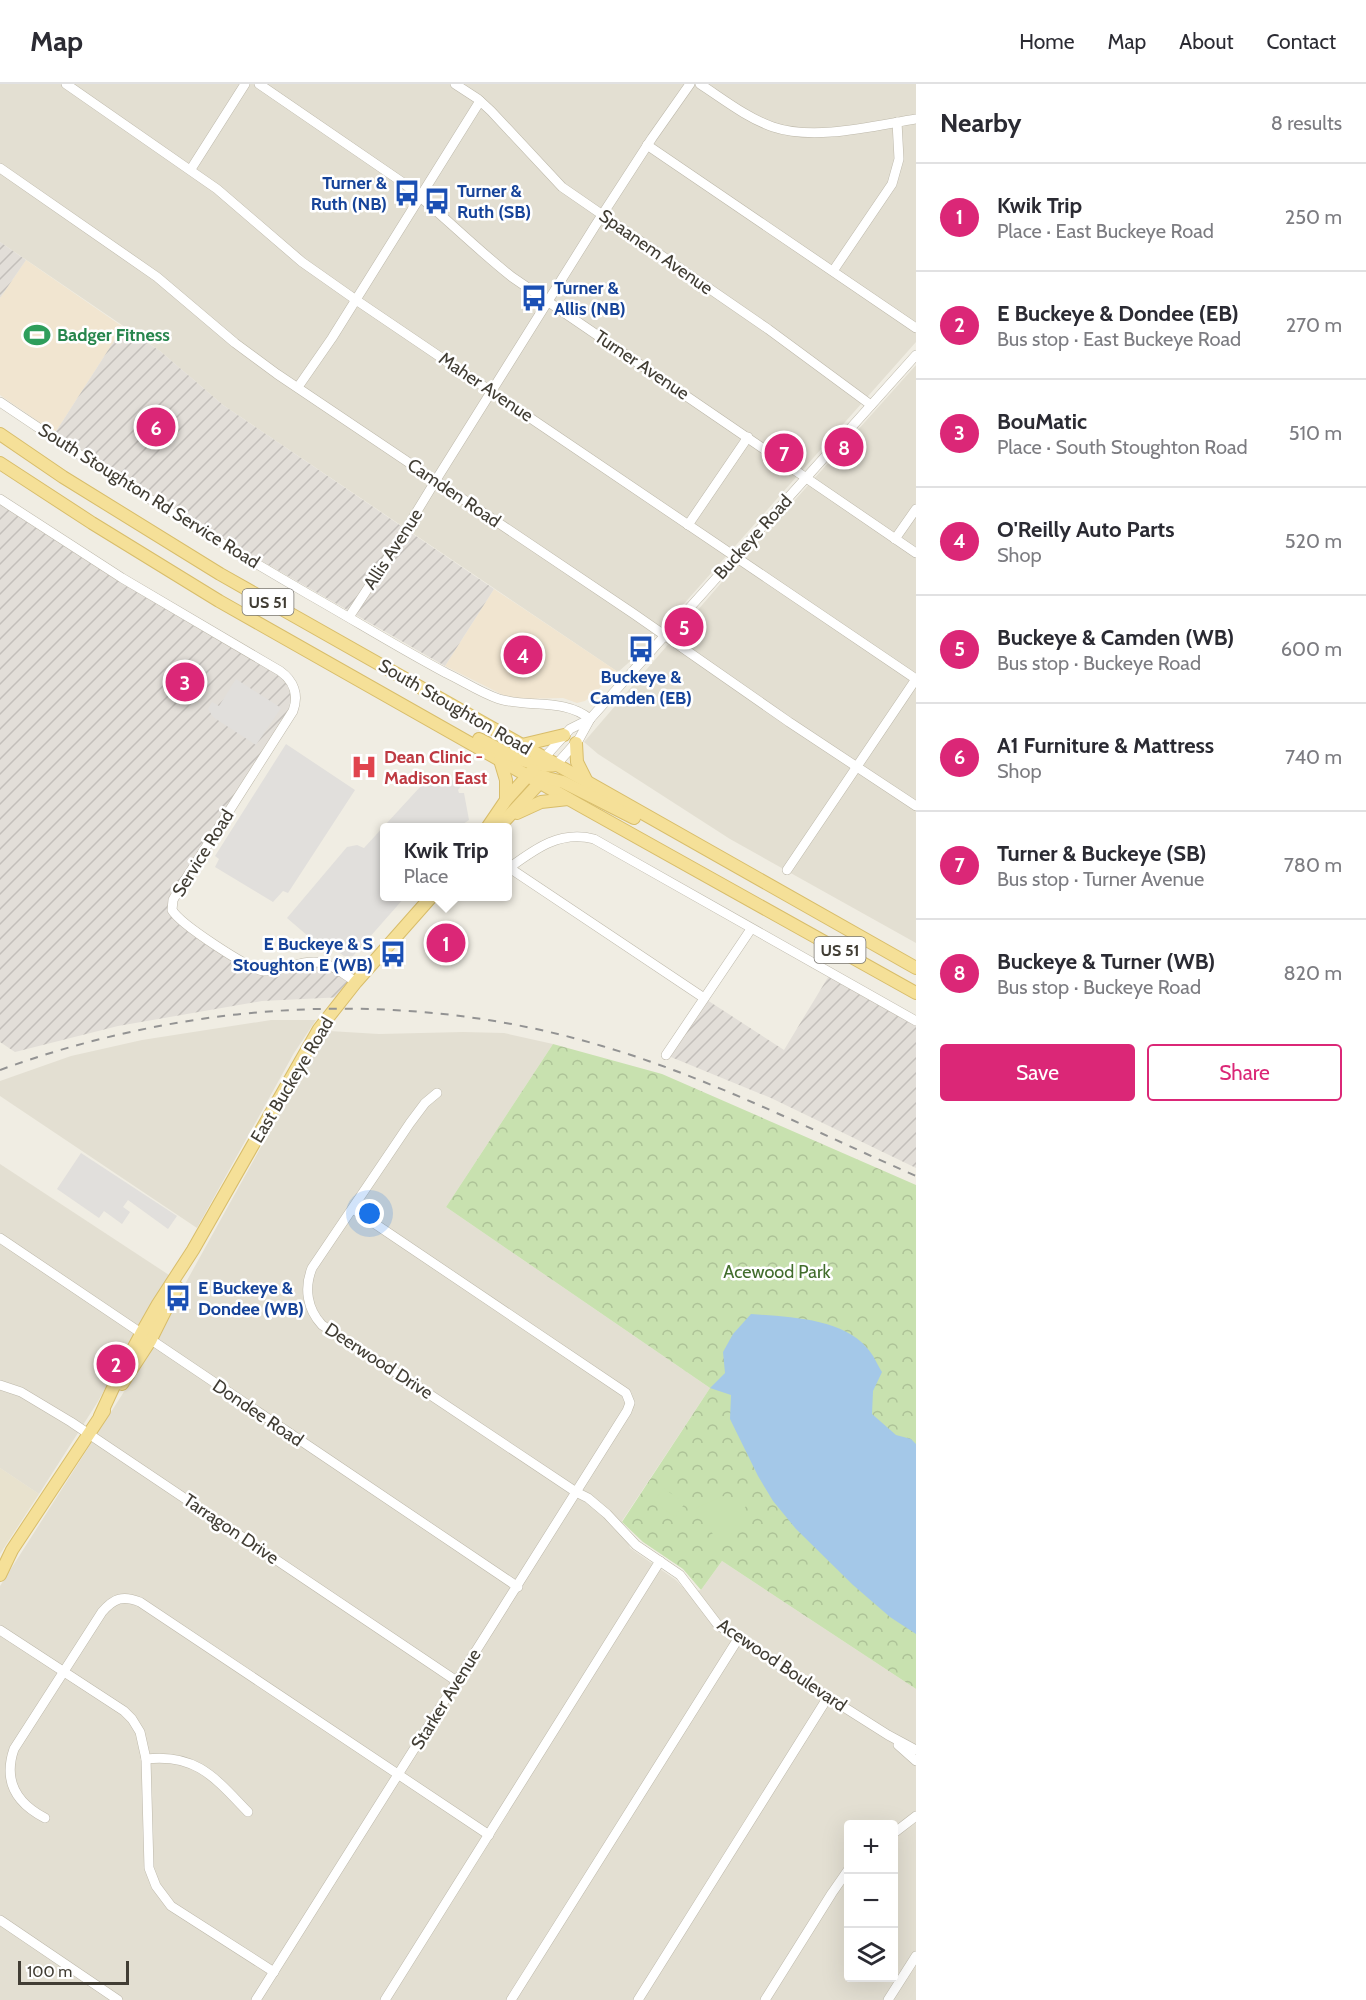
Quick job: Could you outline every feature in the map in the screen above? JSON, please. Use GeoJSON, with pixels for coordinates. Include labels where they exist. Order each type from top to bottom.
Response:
{"type":"FeatureCollection","features":[{"type":"Feature","properties":{"kind":"main road","name":"South Stoughton Road"},"geometry":{"type":"LineString","coordinates":[[0,434],[63,477],[193,558],[522,746],[541,761],[556,765],[916,969]]}},
{"type":"Feature","properties":{"kind":"main road","name":"South Stoughton Road"},"geometry":{"type":"LineString","coordinates":[[0,463],[155,563],[346,674],[528,775],[543,779],[568,799],[916,993]]}},
{"type":"Feature","properties":{"kind":"main road"},"geometry":{"type":"LineString","coordinates":[[346,674],[369,680],[492,745],[541,761],[506,800],[490,823]]}},
{"type":"Feature","properties":{"kind":"main road"},"geometry":{"type":"LineString","coordinates":[[522,746],[564,735]]}},
{"type":"Feature","properties":{"kind":"main road"},"geometry":{"type":"LineString","coordinates":[[576,743],[577,762],[588,783]]}},
{"type":"Feature","properties":{"kind":"main road"},"geometry":{"type":"LineString","coordinates":[[500,759],[508,788],[506,800]]}},
{"type":"Feature","properties":{"kind":"main road"},"geometry":{"type":"LineString","coordinates":[[503,823],[556,765]]}},
{"type":"Feature","properties":{"kind":"main road"},"geometry":{"type":"LineString","coordinates":[[543,779],[582,791],[646,825],[717,856]]}},
{"type":"Feature","properties":{"kind":"main road"},"geometry":{"type":"LineString","coordinates":[[510,816],[541,802],[568,799]]}},
{"type":"Feature","properties":{"kind":"main road","name":"East Buckeye Road"},"geometry":{"type":"LineString","coordinates":[[0,1565],[100,1416],[145,1337],[158,1304],[193,1250],[319,1029],[356,982],[428,901]]}},
{"type":"Feature","properties":{"kind":"main road","name":"East Buckeye Road"},"geometry":{"type":"LineString","coordinates":[[0,1575],[12,1550]]}},
{"type":"Feature","properties":{"kind":"street","name":"Maher Avenue"},"geometry":{"type":"LineString","coordinates":[[66,84],[191,170],[239,206],[302,262],[356,300],[916,679]]}},
{"type":"Feature","properties":{"kind":"street"},"geometry":{"type":"LineString","coordinates":[[191,170],[245,84]]}},
{"type":"Feature","properties":{"kind":"street","name":"Turner Avenue"},"geometry":{"type":"LineString","coordinates":[[259,84],[420,196],[488,258],[517,281],[916,552]]}},
{"type":"Feature","properties":{"kind":"street","name":"Spaanem Avenue"},"geometry":{"type":"LineString","coordinates":[[455,84],[480,101],[562,187],[768,329],[871,405]]}},
{"type":"Feature","properties":{"kind":"street","name":"Allis Avenue"},"geometry":{"type":"LineString","coordinates":[[349,617],[397,544],[548,300],[690,84]]}},
{"type":"Feature","properties":{"kind":"street"},"geometry":{"type":"LineString","coordinates":[[700,84],[755,119],[785,130],[815,133],[916,119]]}},
{"type":"Feature","properties":{"kind":"street"},"geometry":{"type":"LineString","coordinates":[[298,387],[356,300],[480,101]]}},
{"type":"Feature","properties":{"kind":"street"},"geometry":{"type":"LineString","coordinates":[[833,272],[892,183],[899,159],[897,122]]}},
{"type":"Feature","properties":{"kind":"street"},"geometry":{"type":"LineString","coordinates":[[648,145],[916,328]]}},
{"type":"Feature","properties":{"kind":"street","name":"Camden Road"},"geometry":{"type":"LineString","coordinates":[[0,168],[151,272],[235,343],[298,387],[916,806]]}},
{"type":"Feature","properties":{"kind":"street","name":"Buckeye Road"},"geometry":{"type":"LineString","coordinates":[[556,765],[576,743],[590,719],[916,355]]}},
{"type":"Feature","properties":{"kind":"street","name":"South Stoughton Rd Service Road"},"geometry":{"type":"LineString","coordinates":[[0,402],[155,504],[438,669],[491,696],[524,704],[567,707],[579,711],[590,719]]}},
{"type":"Feature","properties":{"kind":"street"},"geometry":{"type":"LineString","coordinates":[[688,525],[748,437]]}},
{"type":"Feature","properties":{"kind":"street","name":"Service Road"},"geometry":{"type":"LineString","coordinates":[[0,500],[122,578],[290,679],[295,690],[296,701],[292,711],[178,891],[173,900],[172,910],[183,922],[253,969],[272,971],[306,961],[318,962],[334,968],[356,982]]}},
{"type":"Feature","properties":{"kind":"street"},"geometry":{"type":"LineString","coordinates":[[895,539],[916,509]]}},
{"type":"Feature","properties":{"kind":"street"},"geometry":{"type":"LineString","coordinates":[[787,870],[916,679]]}},
{"type":"Feature","properties":{"kind":"street","name":"Buckeye Road"},"geometry":{"type":"LineString","coordinates":[[541,761],[570,729],[590,719]]}},
{"type":"Feature","properties":{"kind":"street"},"geometry":{"type":"LineString","coordinates":[[512,865],[527,855],[564,837],[583,836],[594,839],[916,1021]]}},
{"type":"Feature","properties":{"kind":"street"},"geometry":{"type":"LineString","coordinates":[[512,871],[704,998]]}},
{"type":"Feature","properties":{"kind":"street"},"geometry":{"type":"LineString","coordinates":[[666,1054],[751,929]]}},
{"type":"Feature","properties":{"kind":"street","name":"Deerwood Drive"},"geometry":{"type":"LineString","coordinates":[[436,1093],[410,1123],[310,1274],[308,1299],[322,1325],[576,1492]]}},
{"type":"Feature","properties":{"kind":"street","name":"Starker Avenue"},"geometry":{"type":"LineString","coordinates":[[256,2000],[518,1587],[630,1403],[628,1395],[353,1209]]}},
{"type":"Feature","properties":{"kind":"street","name":"Dondee Road"},"geometry":{"type":"LineString","coordinates":[[0,1239],[518,1587]]}},
{"type":"Feature","properties":{"kind":"street","name":"Tarragon Drive"},"geometry":{"type":"LineString","coordinates":[[0,1385],[38,1401],[458,1682]]}},
{"type":"Feature","properties":{"kind":"street","name":"Acewood Boulevard"},"geometry":{"type":"LineString","coordinates":[[576,1492],[588,1498],[607,1514],[636,1545],[680,1575],[718,1625],[888,1735],[916,1750]]}},
{"type":"Feature","properties":{"kind":"street"},"geometry":{"type":"LineString","coordinates":[[385,2000],[660,1561]]}},
{"type":"Feature","properties":{"kind":"street"},"geometry":{"type":"LineString","coordinates":[[45,1818],[34,1812],[16,1794],[9,1769],[14,1749],[102,1612],[109,1604],[123,1597],[140,1602],[489,1834]]}},
{"type":"Feature","properties":{"kind":"street"},"geometry":{"type":"LineString","coordinates":[[0,1630],[124,1710],[136,1724],[146,1759],[149,1868],[156,1886],[171,1906],[274,1972]]}},
{"type":"Feature","properties":{"kind":"street"},"geometry":{"type":"LineString","coordinates":[[511,2000],[738,1639]]}},
{"type":"Feature","properties":{"kind":"street"},"geometry":{"type":"LineString","coordinates":[[638,2000],[828,1697]]}},
{"type":"Feature","properties":{"kind":"street","name":"Acewood Boulevard"},"geometry":{"type":"LineString","coordinates":[[888,1735],[916,1761]]}},
{"type":"Feature","properties":{"kind":"street"},"geometry":{"type":"LineString","coordinates":[[146,1759],[186,1761],[201,1767],[217,1779],[248,1812]]}},
{"type":"Feature","properties":{"kind":"street"},"geometry":{"type":"LineString","coordinates":[[898,1830],[916,1816]]}},
{"type":"Feature","properties":{"kind":"street"},"geometry":{"type":"LineString","coordinates":[[765,2000],[827,1900],[846,1874]]}},
{"type":"Feature","properties":{"kind":"street"},"geometry":{"type":"LineString","coordinates":[[0,1920],[118,2000]]}},
{"type":"Feature","properties":{"kind":"street"},"geometry":{"type":"LineString","coordinates":[[888,2000],[916,1956]]}},
{"type":"Feature","properties":{"kind":"shaded area"},"geometry":{"type":"Polygon","coordinates":[[[0,84],[916,84],[916,342],[643,650],[618,672],[223,405],[160,351],[0,242],[0,84]]]}},
{"type":"Feature","properties":{"kind":"shaded area"},"geometry":{"type":"Polygon","coordinates":[[[0,242],[26,260],[0,298],[0,242]]]}},
{"type":"Feature","properties":{"kind":"shaded area"},"geometry":{"type":"Polygon","coordinates":[[[26,260],[123,327],[55,433],[0,395],[0,298],[26,260]]]}},
{"type":"Feature","properties":{"kind":"shaded area"},"geometry":{"type":"Polygon","coordinates":[[[123,327],[160,351],[223,405],[494,589],[445,666],[215,534],[55,433],[123,327]]]}},
{"type":"Feature","properties":{"kind":"shaded area"},"geometry":{"type":"Polygon","coordinates":[[[916,365],[916,943],[730,839],[598,754],[584,742],[734,568],[916,365]]]}},
{"type":"Feature","properties":{"kind":"shaded area"},"geometry":{"type":"Polygon","coordinates":[[[0,499],[280,671],[296,701],[173,900],[183,922],[266,971],[312,961],[356,982],[344,997],[262,1001],[118,1026],[15,1052],[0,1042],[0,499]]]}},
{"type":"Feature","properties":{"kind":"shaded area"},"geometry":{"type":"Polygon","coordinates":[[[494,589],[618,672],[585,701],[577,703],[563,698],[519,699],[503,695],[445,666],[494,589]]]}},
{"type":"Feature","properties":{"kind":"shaded area"},"geometry":{"type":"Polygon","coordinates":[[[236,679],[281,708],[256,745],[213,717],[208,709],[212,702],[219,706],[236,679]]]}},
{"type":"Feature","properties":{"kind":"shaded area"},"geometry":{"type":"Polygon","coordinates":[[[286,744],[355,790],[288,893],[283,891],[273,902],[215,867],[219,859],[215,856],[286,744]]]}},
{"type":"Feature","properties":{"kind":"shaded area"},"geometry":{"type":"Polygon","coordinates":[[[432,774],[437,778],[444,774],[461,786],[458,790],[459,793],[464,793],[469,820],[464,823],[387,823],[432,774]]]}},
{"type":"Feature","properties":{"kind":"shaded area"},"geometry":{"type":"Polygon","coordinates":[[[380,831],[380,901],[401,901],[353,956],[344,956],[325,943],[322,948],[287,918],[347,847],[357,845],[364,848],[380,831]]]}},
{"type":"Feature","properties":{"kind":"shaded area"},"geometry":{"type":"Polygon","coordinates":[[[830,974],[916,1021],[916,1168],[771,1098],[666,1055],[704,998],[784,1050],[830,974]]]}},
{"type":"Feature","properties":{"kind":"shaded area"},"geometry":{"type":"Polygon","coordinates":[[[271,1020],[316,1020],[294,1053],[197,1228],[0,1096],[0,1081],[71,1056],[142,1040],[271,1020]]]}},
{"type":"Feature","properties":{"kind":"shaded area"},"geometry":{"type":"Polygon","coordinates":[[[329,1031],[379,1034],[504,1033],[553,1044],[446,1207],[710,1388],[622,1521],[630,1548],[676,1580],[687,1592],[701,1590],[722,1561],[916,1689],[916,2000],[0,2000],[0,1586],[134,1376],[302,1073],[329,1031]]]}},
{"type":"Feature","properties":{"kind":"shaded area"},"geometry":{"type":"Polygon","coordinates":[[[81,1153],[177,1216],[168,1229],[128,1200],[123,1207],[130,1212],[122,1224],[104,1211],[99,1218],[57,1189],[81,1153]]]}},
{"type":"Feature","properties":{"kind":"shaded area"},"geometry":{"type":"Polygon","coordinates":[[[0,1164],[169,1275],[97,1403],[39,1494],[0,1468],[0,1164]]]}},
{"type":"Feature","properties":{"kind":"shaded area"},"geometry":{"type":"Polygon","coordinates":[[[0,1468],[39,1494],[0,1554],[0,1468]]]}},
{"type":"Feature","properties":{"kind":"green space","name":"Acewood Park"},"geometry":{"type":"Polygon","coordinates":[[[553,1044],[662,1074],[916,1185],[916,1689],[722,1561],[701,1590],[683,1569],[643,1542],[622,1522],[710,1388],[446,1207],[553,1044]]]}},
{"type":"Feature","properties":{"kind":"green space"},"geometry":{"type":"Polygon","coordinates":[[[663,1488],[685,1503],[675,1517],[654,1502],[663,1488]]]}},
{"type":"Feature","properties":{"kind":"green space"},"geometry":{"type":"Polygon","coordinates":[[[723,1496],[747,1504],[727,1542],[718,1542],[696,1508],[723,1496]]]}},
{"type":"Feature","properties":{"kind":"water"},"geometry":{"type":"Polygon","coordinates":[[[751,1314],[813,1321],[844,1330],[867,1348],[882,1372],[873,1391],[872,1414],[896,1435],[911,1439],[916,1444],[916,1634],[890,1617],[853,1585],[796,1529],[773,1501],[758,1476],[730,1419],[731,1395],[710,1388],[725,1373],[723,1352],[733,1334],[751,1314]]]}},
{"type":"Feature","properties":{"kind":"railway"},"geometry":{"type":"LineString","coordinates":[[0,1070],[73,1046],[147,1028],[223,1016],[299,1010],[376,1009],[452,1015],[528,1027],[643,1059],[722,1089],[916,1176]]}},
{"type":"Feature","properties":{"kind":"place","name":"Turner & Ruth (NB)"},"geometry":{"type":"Point","coordinates":[407,193]}},
{"type":"Feature","properties":{"kind":"place","name":"Turner & Ruth (SB)"},"geometry":{"type":"Point","coordinates":[437,201]}},
{"type":"Feature","properties":{"kind":"place","name":"Turner & Allis (NB)"},"geometry":{"type":"Point","coordinates":[534,298]}},
{"type":"Feature","properties":{"kind":"place","name":"Badger Fitness"},"geometry":{"type":"Point","coordinates":[37,335]}},
{"type":"Feature","properties":{"kind":"place","name":"A1 Furniture & Mattress"},"geometry":{"type":"Point","coordinates":[156,427]}},
{"type":"Feature","properties":{"kind":"place","name":"Buckeye & Turner (WB)"},"geometry":{"type":"Point","coordinates":[844,447]}},
{"type":"Feature","properties":{"kind":"place","name":"Turner & Buckeye (SB)"},"geometry":{"type":"Point","coordinates":[784,453]}},
{"type":"Feature","properties":{"kind":"place","name":"Buckeye & Camden (WB)"},"geometry":{"type":"Point","coordinates":[684,627]}},
{"type":"Feature","properties":{"kind":"place","name":"Buckeye & Camden (EB)"},"geometry":{"type":"Point","coordinates":[641,649]}},
{"type":"Feature","properties":{"kind":"place","name":"O'Reilly Auto Parts"},"geometry":{"type":"Point","coordinates":[523,655]}},
{"type":"Feature","properties":{"kind":"place","name":"BouMatic"},"geometry":{"type":"Point","coordinates":[185,682]}},
{"type":"Feature","properties":{"kind":"place","name":"Dean Clinic - Madison East"},"geometry":{"type":"Point","coordinates":[364,767]}},
{"type":"Feature","properties":{"kind":"place","name":"Kwik Trip"},"geometry":{"type":"Point","coordinates":[446,943]}},
{"type":"Feature","properties":{"kind":"place","name":"E Buckeye & S Stoughton E (WB)"},"geometry":{"type":"Point","coordinates":[393,954]}},
{"type":"Feature","properties":{"kind":"place","name":"E Buckeye & Dondee (WB)"},"geometry":{"type":"Point","coordinates":[178,1298]}},
{"type":"Feature","properties":{"kind":"place","name":"E Buckeye & Dondee (EB)"},"geometry":{"type":"Point","coordinates":[116,1364]}}]}
